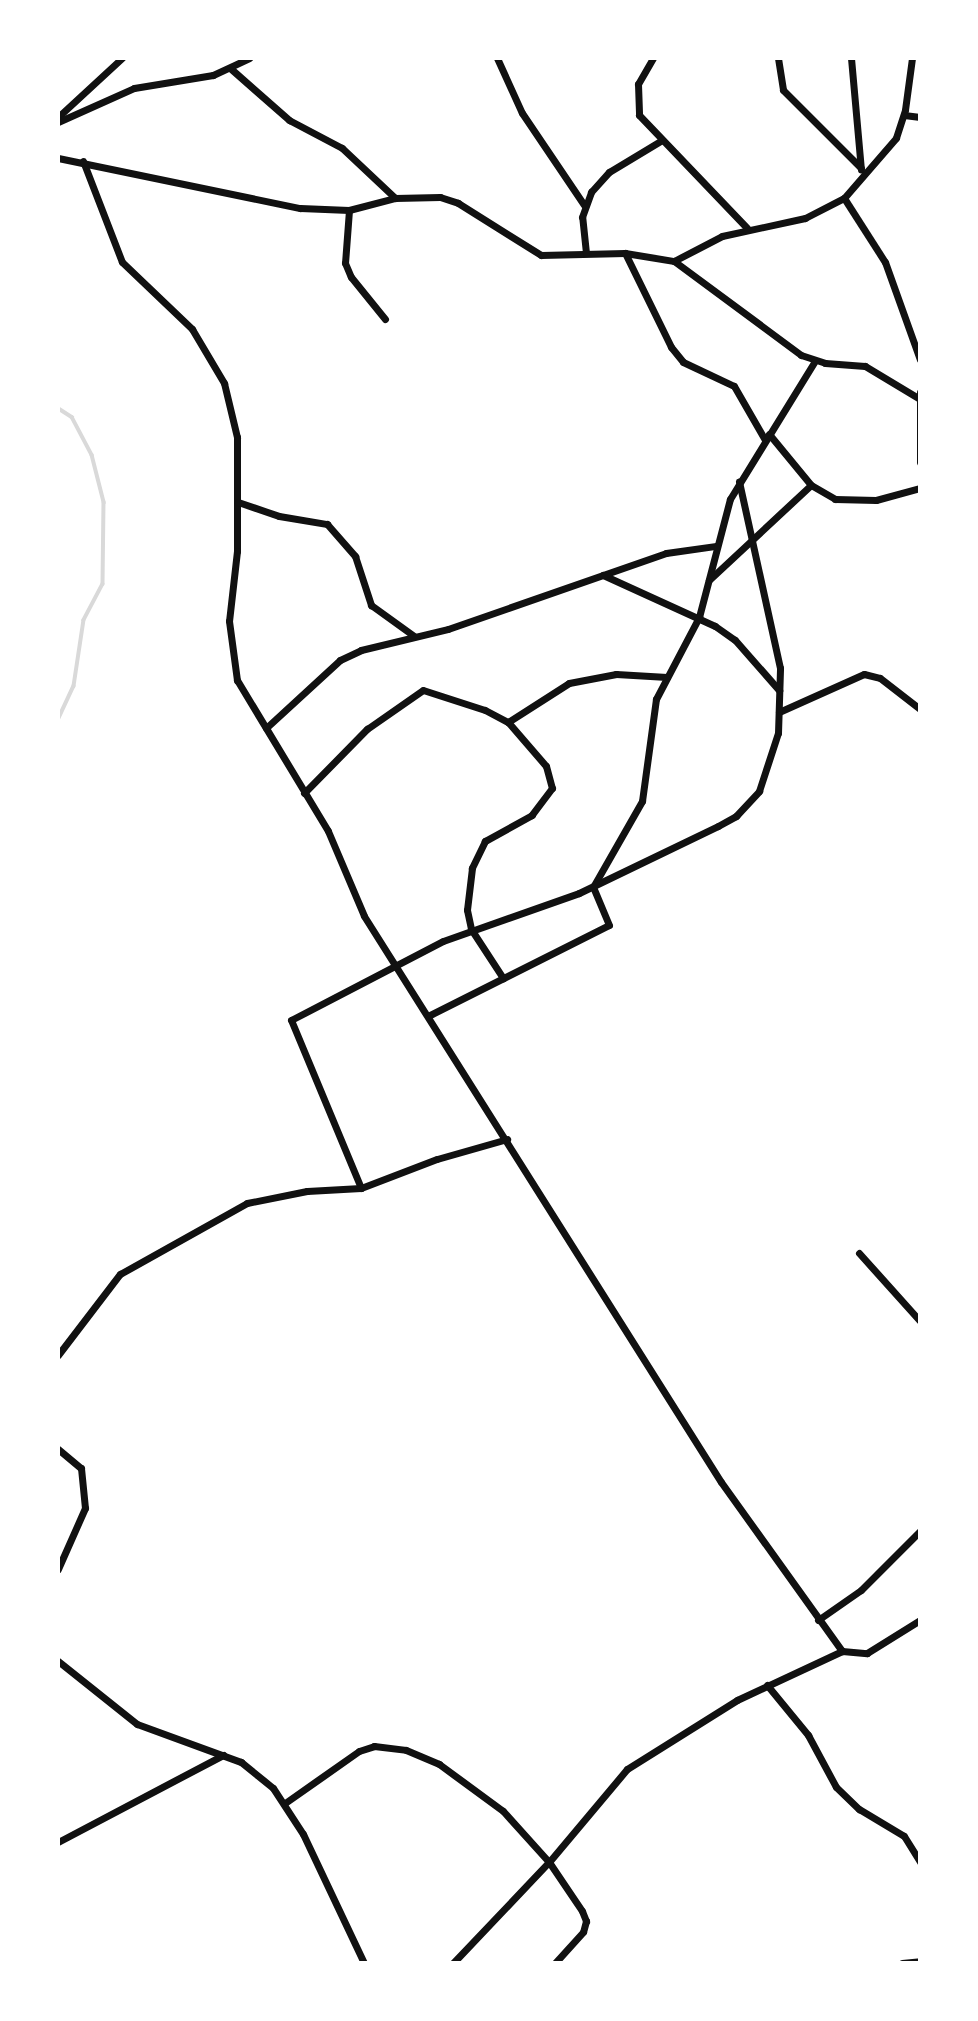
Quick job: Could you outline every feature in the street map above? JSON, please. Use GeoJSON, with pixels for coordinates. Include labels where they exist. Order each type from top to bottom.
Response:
{"type":"FeatureCollection","features":[{"type":"Feature","properties":{"kind":"street"},"geometry":{"type":"LineString","coordinates":[[58,117],[122,58]]}},
{"type":"Feature","properties":{"kind":"street"},"geometry":{"type":"LineString","coordinates":[[58,122],[134,89],[213,75],[249,58]]}},
{"type":"Feature","properties":{"kind":"street"},"geometry":{"type":"LineString","coordinates":[[497,58],[522,113],[584,205],[586,253]]}},
{"type":"Feature","properties":{"kind":"street"},"geometry":{"type":"LineString","coordinates":[[653,58],[638,84],[639,115],[747,228]]}},
{"type":"Feature","properties":{"kind":"street"},"geometry":{"type":"LineString","coordinates":[[778,58],[783,90],[861,168]]}},
{"type":"Feature","properties":{"kind":"street"},"geometry":{"type":"LineString","coordinates":[[851,58],[862,181]]}},
{"type":"Feature","properties":{"kind":"street"},"geometry":{"type":"LineString","coordinates":[[674,261],[747,228],[805,218],[844,198],[862,181],[896,138],[904,116],[912,58]]}},
{"type":"Feature","properties":{"kind":"street"},"geometry":{"type":"LineString","coordinates":[[230,68],[289,120],[342,148],[395,198]]}},
{"type":"Feature","properties":{"kind":"street"},"geometry":{"type":"LineString","coordinates":[[904,116],[920,117]]}},
{"type":"Feature","properties":{"kind":"street"},"geometry":{"type":"LineString","coordinates":[[584,205],[609,172],[662,140]]}},
{"type":"Feature","properties":{"kind":"street"},"geometry":{"type":"LineString","coordinates":[[58,158],[300,208],[349,210],[395,198],[440,197],[458,203],[541,255],[625,253],[674,261],[782,344],[815,361],[865,366],[920,397],[920,462]]}},
{"type":"Feature","properties":{"kind":"street"},"geometry":{"type":"LineString","coordinates":[[83,162],[122,262],[192,329],[216,363],[237,437],[238,502],[229,621],[231,659],[245,699],[266,728],[328,831],[364,916],[430,1015],[722,1482],[842,1651]]}},
{"type":"Feature","properties":{"kind":"street"},"geometry":{"type":"LineString","coordinates":[[844,198],[885,262],[920,360]]}},
{"type":"Feature","properties":{"kind":"street"},"geometry":{"type":"LineString","coordinates":[[349,210],[345,262],[351,277],[384,319]]}},
{"type":"Feature","properties":{"kind":"street"},"geometry":{"type":"LineString","coordinates":[[625,253],[671,347],[683,362],[734,386],[767,437],[811,485],[835,499],[856,502],[920,488]]}},
{"type":"Feature","properties":{"kind":"street"},"geometry":{"type":"LineString","coordinates":[[908,326],[920,331]]}},
{"type":"Feature","properties":{"kind":"street"},"geometry":{"type":"LineString","coordinates":[[593,887],[638,814],[647,779],[656,699],[699,617],[715,546],[739,481],[815,361]]}},
{"type":"Feature","properties":{"kind":"street"},"geometry":{"type":"LineString","coordinates":[[361,1188],[291,1020],[320,1001],[471,929],[593,887],[718,826],[750,804],[770,762],[780,691],[777,646],[739,481]]}},
{"type":"Feature","properties":{"kind":"street"},"geometry":{"type":"LineString","coordinates":[[708,581],[811,485]]}},
{"type":"Feature","properties":{"kind":"street"},"geometry":{"type":"LineString","coordinates":[[238,502],[279,516],[327,524],[355,556],[371,605],[414,636]]}},
{"type":"Feature","properties":{"kind":"street"},"geometry":{"type":"LineString","coordinates":[[266,728],[340,660],[382,642],[448,629],[666,553],[715,546]]}},
{"type":"Feature","properties":{"kind":"street"},"geometry":{"type":"LineString","coordinates":[[603,575],[699,617],[735,640],[780,691]]}},
{"type":"Feature","properties":{"kind":"street"},"geometry":{"type":"LineString","coordinates":[[508,722],[569,682],[616,674],[667,677]]}},
{"type":"Feature","properties":{"kind":"street"},"geometry":{"type":"LineString","coordinates":[[779,712],[864,674],[880,678],[920,709]]}},
{"type":"Feature","properties":{"kind":"street"},"geometry":{"type":"LineString","coordinates":[[304,793],[368,729],[422,690],[446,695],[508,722],[546,766],[552,788],[532,815],[485,841],[477,854],[467,893],[471,929],[503,978]]}},
{"type":"Feature","properties":{"kind":"street"},"geometry":{"type":"LineString","coordinates":[[430,1015],[606,928],[609,918],[593,887]]}},
{"type":"Feature","properties":{"kind":"street"},"geometry":{"type":"LineString","coordinates":[[58,1355],[120,1274],[147,1256],[203,1226],[223,1220],[252,1201],[361,1188],[508,1139]]}},
{"type":"Feature","properties":{"kind":"street"},"geometry":{"type":"LineString","coordinates":[[859,1253],[920,1321]]}},
{"type":"Feature","properties":{"kind":"street"},"geometry":{"type":"LineString","coordinates":[[58,1449],[81,1468],[85,1508],[58,1569]]}},
{"type":"Feature","properties":{"kind":"street"},"geometry":{"type":"LineString","coordinates":[[818,1620],[861,1590],[920,1531]]}},
{"type":"Feature","properties":{"kind":"street"},"geometry":{"type":"LineString","coordinates":[[453,1963],[549,1862],[627,1769],[766,1685],[842,1651],[867,1653],[920,1620]]}},
{"type":"Feature","properties":{"kind":"street"},"geometry":{"type":"LineString","coordinates":[[58,1661],[137,1724],[223,1755],[255,1772],[285,1803],[364,1963]]}},
{"type":"Feature","properties":{"kind":"street"},"geometry":{"type":"LineString","coordinates":[[766,1685],[808,1735],[836,1787],[859,1809],[904,1836],[920,1862]]}},
{"type":"Feature","properties":{"kind":"street"},"geometry":{"type":"LineString","coordinates":[[285,1803],[359,1751],[388,1745],[439,1764],[503,1811],[549,1862],[586,1921],[583,1932],[555,1963]]}},
{"type":"Feature","properties":{"kind":"street"},"geometry":{"type":"LineString","coordinates":[[58,1842],[223,1755]]}},
{"type":"Feature","properties":{"kind":"street"},"geometry":{"type":"LineString","coordinates":[[902,1963],[920,1961]]}},
{"type":"Feature","properties":{"kind":"waterway"},"geometry":{"type":"LineString","coordinates":[[58,408],[72,417],[92,455],[104,502],[103,584],[84,620],[74,686],[58,720]]}}]}
